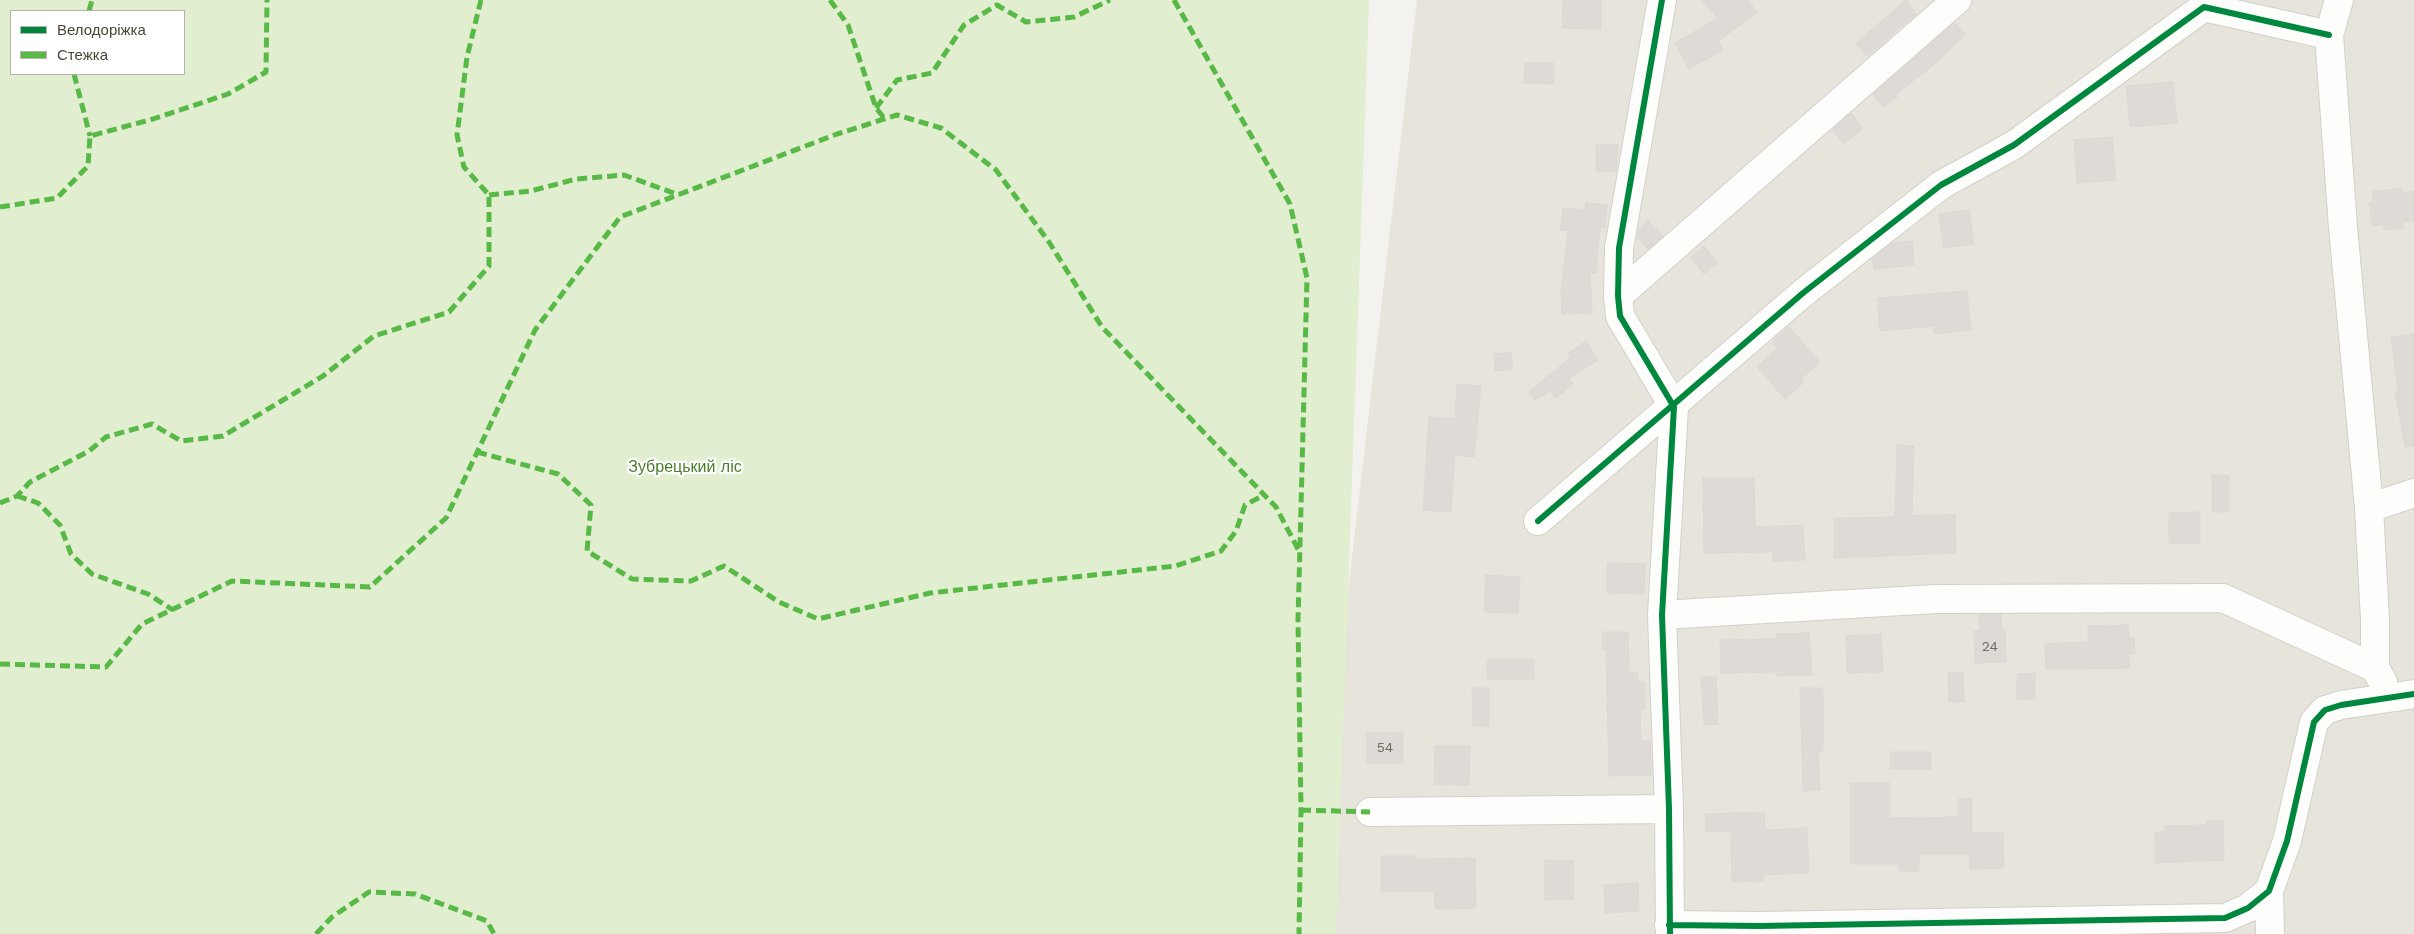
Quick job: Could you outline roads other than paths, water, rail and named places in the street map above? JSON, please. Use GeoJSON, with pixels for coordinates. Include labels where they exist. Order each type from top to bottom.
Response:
{"type":"FeatureCollection","features":[{"type":"Feature","properties":{"kind":"street"},"geometry":{"type":"LineString","coordinates":[[1662,0],[1618,248],[1618,296],[1620,316],[1674,407],[1662,615],[1669,808],[1670,929],[2225,918],[2248,908],[2269,891]]}},
{"type":"Feature","properties":{"kind":"street"},"geometry":{"type":"LineString","coordinates":[[1618,296],[1957,0]]}},
{"type":"Feature","properties":{"kind":"street"},"geometry":{"type":"LineString","coordinates":[[2339,0],[2329,35],[2343,227],[2369,508],[2375,620],[2375,668]]}},
{"type":"Feature","properties":{"kind":"street"},"geometry":{"type":"LineString","coordinates":[[1538,521],[1674,407],[1803,293],[1941,185],[2014,145],[2205,3],[2329,35]]}},
{"type":"Feature","properties":{"kind":"street"},"geometry":{"type":"LineString","coordinates":[[2369,508],[2414,493]]}},
{"type":"Feature","properties":{"kind":"street"},"geometry":{"type":"LineString","coordinates":[[1662,615],[1936,599],[2224,598],[2375,668],[2403,695]]}},
{"type":"Feature","properties":{"kind":"street"},"geometry":{"type":"LineString","coordinates":[[2270,934],[2269,891],[2287,841],[2314,722],[2325,710],[2341,705],[2403,695]]}},
{"type":"Feature","properties":{"kind":"street"},"geometry":{"type":"LineString","coordinates":[[1370,812],[1669,808]]}},
{"type":"Feature","properties":{"kind":"park label","name":"Зубрецький ліс"},"geometry":{"type":"Point","coordinates":[685,467]}}]}
